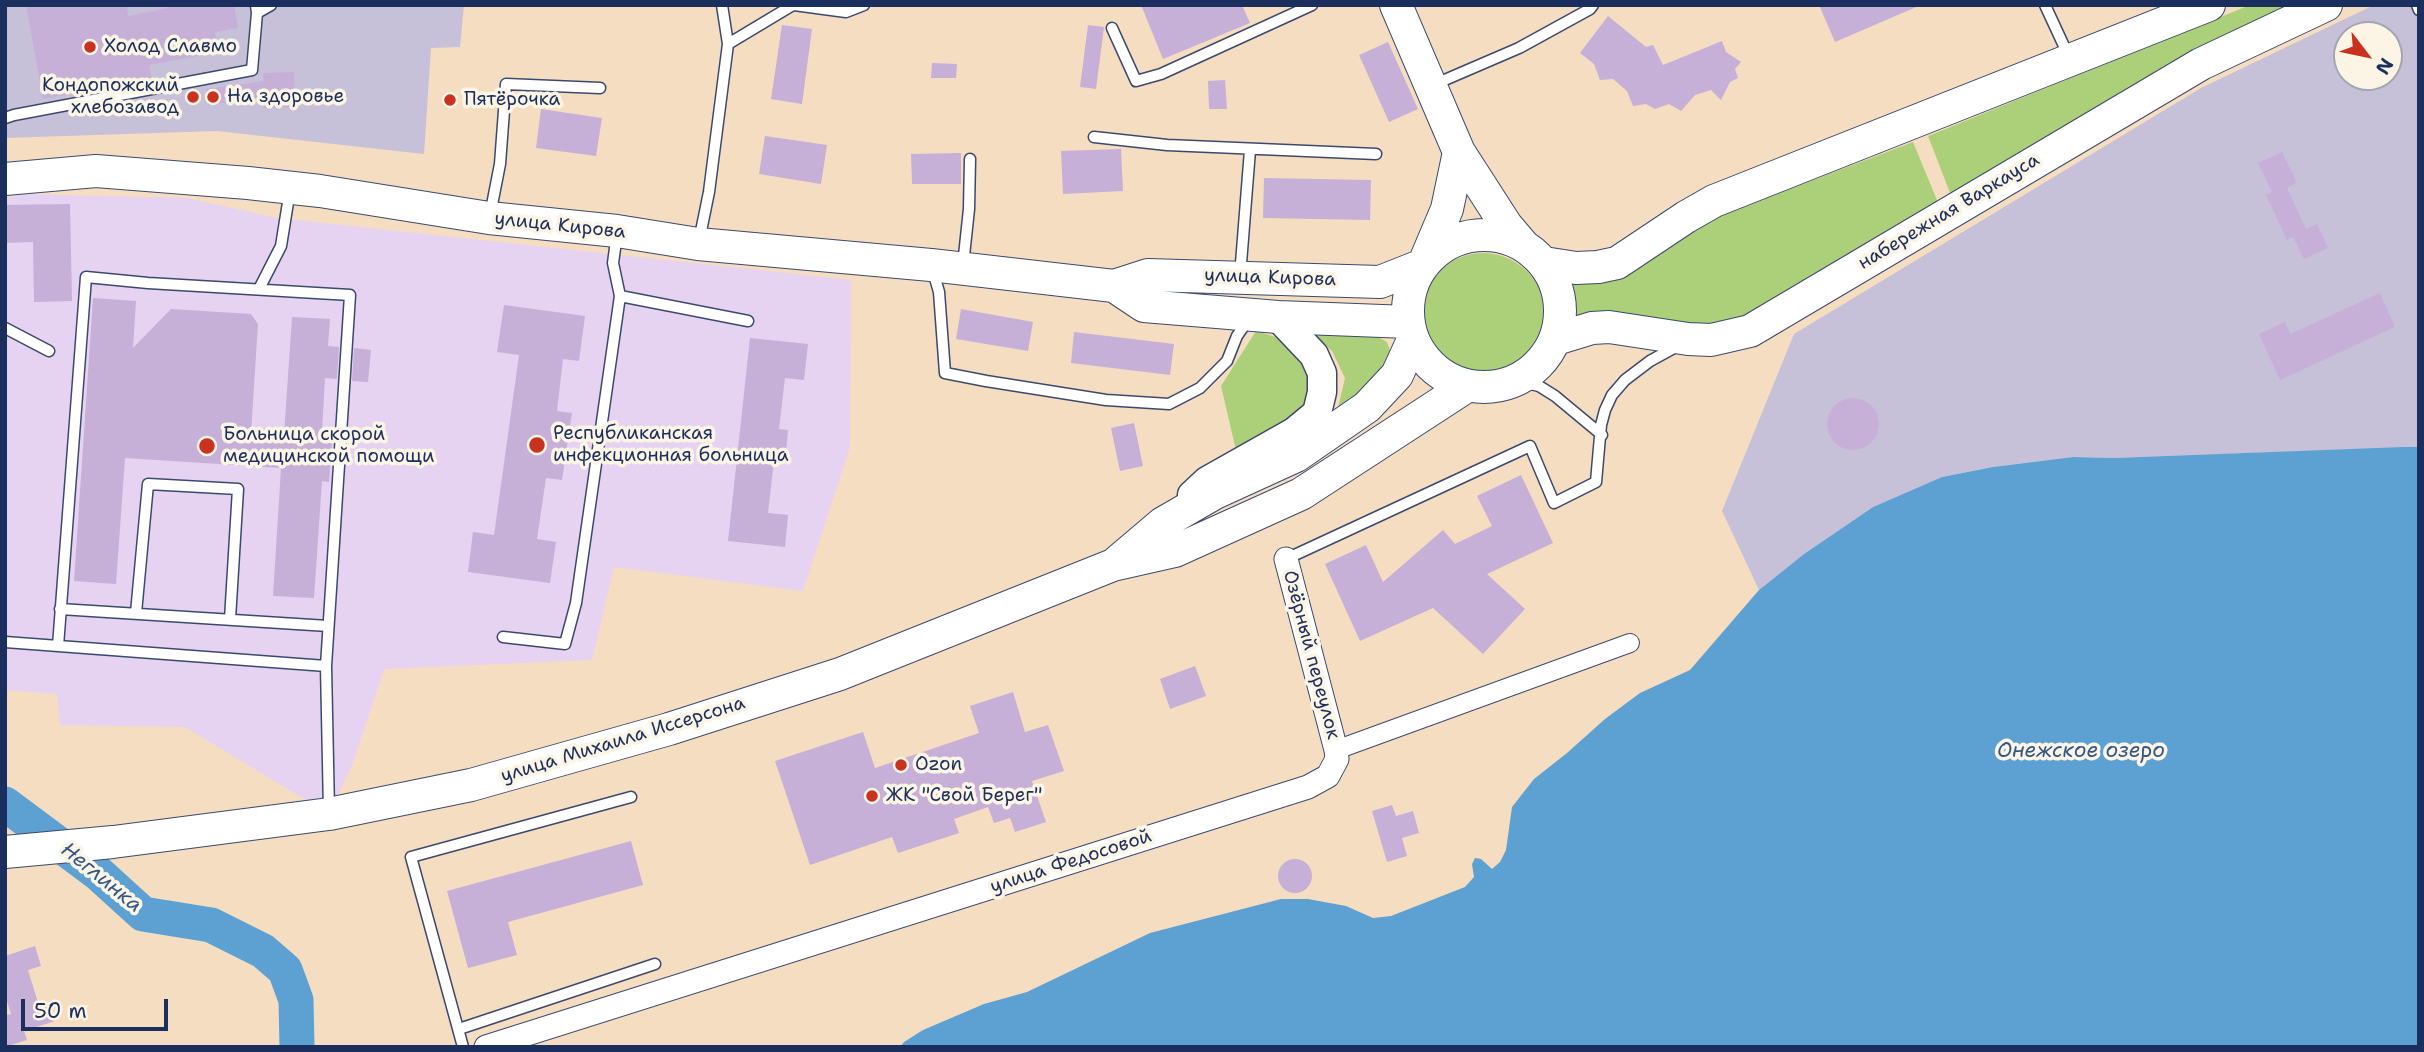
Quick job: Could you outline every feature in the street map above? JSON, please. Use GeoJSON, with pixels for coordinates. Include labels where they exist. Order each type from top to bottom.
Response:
{"type":"FeatureCollection","features":[{"type":"Feature","properties":{"kind":"main road"},"geometry":{"type":"LineString","coordinates":[[1396,5],[1459,152],[1506,225],[1534,254],[1557,286],[1561,313],[1556,338],[1541,363],[1517,381],[1493,387],[1467,386],[1445,377],[1426,361],[1411,331],[1408,302],[1413,282],[1447,209],[1459,152]]}},
{"type":"Feature","properties":{"kind":"main road"},"geometry":{"type":"LineString","coordinates":[[1423,265],[1444,246],[1469,236],[1497,236],[1534,254],[1576,268],[1617,263],[1714,201],[2209,5]]}},
{"type":"Feature","properties":{"kind":"main road","name":"набережная Варкауса"},"geometry":{"type":"LineString","coordinates":[[1556,338],[1592,328],[1609,327],[1712,340],[1750,331],[2201,64],[2326,5]]}},
{"type":"Feature","properties":{"kind":"main road","name":"улица Кирова"},"geometry":{"type":"LineString","coordinates":[[5,179],[96,171],[291,187],[489,218],[617,231],[698,244],[963,268],[1114,286],[1148,275],[1380,282],[1423,265]]}},
{"type":"Feature","properties":{"kind":"main road","name":"улица Кирова"},"geometry":{"type":"LineString","coordinates":[[1114,286],[1144,306],[1411,331]]}},
{"type":"Feature","properties":{"kind":"main road","name":"улица Михаила Иссерсона"},"geometry":{"type":"LineString","coordinates":[[1113,565],[1163,523],[1215,494],[1296,456],[1367,407],[1397,375],[1411,331]]}},
{"type":"Feature","properties":{"kind":"main road","name":"улица Михаила Иссерсона"},"geometry":{"type":"LineString","coordinates":[[5,852],[113,842],[329,814],[471,785],[669,729],[840,674],[1113,565],[1175,551],[1301,494],[1467,386]]}},
{"type":"Feature","properties":{"kind":"street"},"geometry":{"type":"LineString","coordinates":[[1163,523],[1207,481],[1294,432],[1317,413],[1322,392],[1322,373],[1314,355],[1264,316]]}},
{"type":"Feature","properties":{"kind":"street","name":"Озёрный переулок"},"geometry":{"type":"LineString","coordinates":[[1286,559],[1336,750]]}},
{"type":"Feature","properties":{"kind":"street"},"geometry":{"type":"LineString","coordinates":[[1336,750],[1630,643]]}},
{"type":"Feature","properties":{"kind":"street","name":"улица Федосовой"},"geometry":{"type":"LineString","coordinates":[[486,1047],[1308,787],[1328,776],[1337,760],[1336,750]]}},
{"type":"Feature","properties":{"kind":"lane"},"geometry":{"type":"LineString","coordinates":[[5,118],[252,70],[257,9],[271,5]]}},
{"type":"Feature","properties":{"kind":"lane"},"geometry":{"type":"LineString","coordinates":[[698,244],[709,192],[728,44],[722,5]]}},
{"type":"Feature","properties":{"kind":"lane"},"geometry":{"type":"LineString","coordinates":[[728,44],[793,5],[846,12],[864,5]]}},
{"type":"Feature","properties":{"kind":"lane"},"geometry":{"type":"LineString","coordinates":[[1112,28],[1136,80],[1161,74],[1312,5]]}},
{"type":"Feature","properties":{"kind":"lane"},"geometry":{"type":"LineString","coordinates":[[2045,5],[2071,61]]}},
{"type":"Feature","properties":{"kind":"lane"},"geometry":{"type":"LineString","coordinates":[[1430,86],[1519,48],[1591,6]]}},
{"type":"Feature","properties":{"kind":"lane"},"geometry":{"type":"LineString","coordinates":[[489,218],[500,164],[506,84],[600,88]]}},
{"type":"Feature","properties":{"kind":"lane"},"geometry":{"type":"LineString","coordinates":[[1094,137],[1167,145],[1376,154]]}},
{"type":"Feature","properties":{"kind":"lane"},"geometry":{"type":"LineString","coordinates":[[1240,277],[1250,150]]}},
{"type":"Feature","properties":{"kind":"lane"},"geometry":{"type":"LineString","coordinates":[[963,268],[969,209],[970,159]]}},
{"type":"Feature","properties":{"kind":"lane"},"geometry":{"type":"LineString","coordinates":[[259,289],[281,246],[291,187]]}},
{"type":"Feature","properties":{"kind":"lane"},"geometry":{"type":"LineString","coordinates":[[503,637],[565,644],[576,603],[620,296],[613,263],[617,231]]}},
{"type":"Feature","properties":{"kind":"lane"},"geometry":{"type":"LineString","coordinates":[[931,265],[939,292],[945,373],[1106,400],[1169,404],[1200,388],[1227,361],[1237,336],[1264,316]]}},
{"type":"Feature","properties":{"kind":"lane"},"geometry":{"type":"LineString","coordinates":[[58,646],[86,277],[148,284],[350,295],[326,666],[329,814]]}},
{"type":"Feature","properties":{"kind":"lane"},"geometry":{"type":"LineString","coordinates":[[620,296],[748,321]]}},
{"type":"Feature","properties":{"kind":"lane"},"geometry":{"type":"LineString","coordinates":[[5,328],[50,351]]}},
{"type":"Feature","properties":{"kind":"lane"},"geometry":{"type":"LineString","coordinates":[[1286,559],[1530,446],[1554,503],[1596,482],[1601,425],[1612,395],[1625,380],[1650,361],[1688,339]]}},
{"type":"Feature","properties":{"kind":"lane"},"geometry":{"type":"LineString","coordinates":[[1517,381],[1539,386],[1555,396],[1591,429],[1602,435]]}},
{"type":"Feature","properties":{"kind":"lane"},"geometry":{"type":"LineString","coordinates":[[136,613],[148,484],[238,489],[230,619]]}},
{"type":"Feature","properties":{"kind":"lane"},"geometry":{"type":"LineString","coordinates":[[60,610],[328,626]]}},
{"type":"Feature","properties":{"kind":"lane"},"geometry":{"type":"LineString","coordinates":[[5,642],[326,666]]}},
{"type":"Feature","properties":{"kind":"lane"},"geometry":{"type":"LineString","coordinates":[[463,1047],[411,857],[631,797]]}},
{"type":"Feature","properties":{"kind":"lane"},"geometry":{"type":"LineString","coordinates":[[458,1030],[655,964]]}},
{"type":"Feature","properties":{"kind":"shaded area"},"geometry":{"type":"Polygon","coordinates":[[[5,5],[464,5],[460,47],[431,48],[424,154],[217,131],[5,138],[5,5]]]}},
{"type":"Feature","properties":{"kind":"shaded area"},"geometry":{"type":"Polygon","coordinates":[[[2374,5],[2419,5],[2419,447],[2114,458],[2073,457],[1993,467],[1942,477],[1873,507],[1804,554],[1759,590],[1722,511],[1794,334],[2201,88],[2333,25],[2333,91],[2403,91],[2403,21],[2341,21],[2374,5]]]}},
{"type":"Feature","properties":{"kind":"shaded area"},"geometry":{"type":"Polygon","coordinates":[[[21,194],[187,198],[277,218],[851,280],[850,447],[803,591],[614,567],[592,660],[384,669],[352,765],[329,814],[185,727],[60,725],[57,694],[5,690],[5,199],[21,194]]]}},
{"type":"Feature","properties":{"kind":"green space"},"geometry":{"type":"Polygon","coordinates":[[[2250,5],[2294,5],[1952,198],[1928,136],[2250,5]]]}},
{"type":"Feature","properties":{"kind":"green space"},"geometry":{"type":"Polygon","coordinates":[[[1913,142],[1939,205],[1750,315],[1698,326],[1578,321],[1572,281],[1706,221],[1913,142]]]}},
{"type":"Feature","properties":{"kind":"green space"},"geometry":{"type":"Polygon","coordinates":[[[1483,253],[1507,258],[1527,271],[1540,291],[1545,315],[1540,339],[1527,359],[1507,372],[1483,377],[1459,372],[1439,359],[1426,339],[1421,315],[1426,291],[1439,271],[1459,258],[1483,253]]]}},
{"type":"Feature","properties":{"kind":"green space"},"geometry":{"type":"Polygon","coordinates":[[[1256,331],[1279,338],[1300,351],[1310,373],[1310,398],[1292,418],[1236,450],[1221,386],[1256,331]]]}},
{"type":"Feature","properties":{"kind":"green space"},"geometry":{"type":"Polygon","coordinates":[[[1369,332],[1387,342],[1391,353],[1381,371],[1337,412],[1345,378],[1332,351],[1311,333],[1369,332]]]}},
{"type":"Feature","properties":{"kind":"water","name":"Онежское озеро"},"geometry":{"type":"Polygon","coordinates":[[[2419,447],[2419,1047],[900,1047],[923,1030],[984,1004],[1027,992],[1150,933],[1281,899],[1308,899],[1346,906],[1373,918],[1391,916],[1465,887],[1474,877],[1472,864],[1475,858],[1481,859],[1492,869],[1500,862],[1506,850],[1512,807],[1534,779],[1640,693],[1690,670],[1759,590],[1804,554],[1873,507],[1942,477],[1993,467],[2073,457],[2114,458],[2419,447]]]}},
{"type":"Feature","properties":{"kind":"building","name":"Холод Славмо"},"geometry":{"type":"Polygon","coordinates":[[[26,5],[127,5],[128,16],[168,8],[168,5],[234,5],[238,28],[215,32],[219,52],[149,65],[152,79],[43,99],[26,5]]]}},
{"type":"Feature","properties":{"kind":"building"},"geometry":{"type":"Polygon","coordinates":[[[1141,5],[1242,5],[1250,23],[1163,59],[1141,5]]]}},
{"type":"Feature","properties":{"kind":"building"},"geometry":{"type":"Polygon","coordinates":[[[1819,5],[1921,5],[1835,42],[1819,5]]]}},
{"type":"Feature","properties":{"kind":"building"},"geometry":{"type":"Polygon","coordinates":[[[1608,16],[1646,47],[1653,45],[1663,65],[1722,41],[1726,52],[1741,62],[1735,69],[1738,78],[1730,82],[1721,100],[1711,90],[1695,95],[1681,111],[1669,104],[1655,109],[1646,104],[1633,106],[1627,91],[1613,79],[1600,80],[1594,64],[1580,53],[1608,16]]]}},
{"type":"Feature","properties":{"kind":"building"},"geometry":{"type":"Polygon","coordinates":[[[782,25],[812,29],[802,104],[771,99],[782,25]]]}},
{"type":"Feature","properties":{"kind":"building"},"geometry":{"type":"Polygon","coordinates":[[[1088,25],[1104,27],[1096,89],[1080,87],[1088,25]]]}},
{"type":"Feature","properties":{"kind":"building"},"geometry":{"type":"Polygon","coordinates":[[[1388,42],[1418,109],[1389,122],[1359,55],[1388,42]]]}},
{"type":"Feature","properties":{"kind":"building"},"geometry":{"type":"Polygon","coordinates":[[[932,63],[957,64],[956,78],[931,78],[932,63]]]}},
{"type":"Feature","properties":{"kind":"building"},"geometry":{"type":"Polygon","coordinates":[[[294,72],[295,107],[264,108],[264,97],[208,105],[206,89],[264,81],[263,73],[294,72]]]}},
{"type":"Feature","properties":{"kind":"building"},"geometry":{"type":"Polygon","coordinates":[[[1225,80],[1227,109],[1209,109],[1208,81],[1225,80]]]}},
{"type":"Feature","properties":{"kind":"building"},"geometry":{"type":"Polygon","coordinates":[[[541,109],[602,118],[596,156],[536,148],[541,109]]]}},
{"type":"Feature","properties":{"kind":"building"},"geometry":{"type":"Polygon","coordinates":[[[765,136],[827,145],[821,184],[759,174],[765,136]]]}},
{"type":"Feature","properties":{"kind":"building"},"geometry":{"type":"Polygon","coordinates":[[[1121,149],[1123,191],[1063,194],[1061,151],[1121,149]]]}},
{"type":"Feature","properties":{"kind":"building"},"geometry":{"type":"Polygon","coordinates":[[[2282,152],[2297,183],[2287,188],[2306,229],[2317,224],[2328,248],[2304,259],[2293,237],[2287,240],[2266,195],[2272,192],[2258,163],[2282,152]]]}},
{"type":"Feature","properties":{"kind":"building"},"geometry":{"type":"Polygon","coordinates":[[[961,153],[961,184],[912,184],[911,154],[961,153]]]}},
{"type":"Feature","properties":{"kind":"building"},"geometry":{"type":"Polygon","coordinates":[[[1264,178],[1371,180],[1370,220],[1263,218],[1264,178]]]}},
{"type":"Feature","properties":{"kind":"building"},"geometry":{"type":"Polygon","coordinates":[[[70,204],[72,301],[34,302],[33,242],[5,243],[5,205],[70,204]]]}},
{"type":"Feature","properties":{"kind":"building"},"geometry":{"type":"Polygon","coordinates":[[[2380,293],[2395,327],[2280,380],[2259,334],[2285,322],[2290,334],[2380,293]]]}},
{"type":"Feature","properties":{"kind":"building","name":"Больница скорой медицинской помощи"},"geometry":{"type":"Polygon","coordinates":[[[93,298],[136,301],[133,348],[171,309],[251,314],[258,324],[251,433],[284,435],[292,317],[330,319],[328,346],[339,347],[337,379],[325,378],[322,431],[333,432],[329,482],[322,481],[314,598],[273,596],[281,468],[125,458],[116,584],[74,581],[93,298]]]}},
{"type":"Feature","properties":{"kind":"building","name":"Республиканская инфекционная больница"},"geometry":{"type":"Polygon","coordinates":[[[504,305],[585,316],[579,361],[563,359],[557,411],[572,413],[562,480],[546,478],[537,539],[556,542],[550,583],[468,572],[473,532],[494,535],[519,355],[497,352],[504,305]]]}},
{"type":"Feature","properties":{"kind":"building"},"geometry":{"type":"Polygon","coordinates":[[[961,309],[1033,322],[1028,351],[956,339],[961,309]]]}},
{"type":"Feature","properties":{"kind":"building"},"geometry":{"type":"Polygon","coordinates":[[[1074,332],[1174,344],[1170,375],[1071,363],[1074,332]]]}},
{"type":"Feature","properties":{"kind":"building"},"geometry":{"type":"Polygon","coordinates":[[[750,338],[808,344],[804,380],[785,378],[779,429],[788,430],[786,452],[775,451],[768,513],[788,515],[785,547],[728,541],[750,338]]]}},
{"type":"Feature","properties":{"kind":"building"},"geometry":{"type":"Polygon","coordinates":[[[354,348],[371,350],[368,382],[352,381],[354,348]]]}},
{"type":"Feature","properties":{"kind":"building"},"geometry":{"type":"Polygon","coordinates":[[[1853,398],[1863,400],[1871,406],[1877,414],[1877,434],[1871,442],[1863,448],[1853,450],[1843,448],[1835,442],[1829,434],[1827,424],[1829,414],[1835,406],[1843,400],[1853,398]]]}},
{"type":"Feature","properties":{"kind":"building"},"geometry":{"type":"Polygon","coordinates":[[[1134,423],[1143,466],[1120,471],[1111,428],[1134,423]]]}},
{"type":"Feature","properties":{"kind":"building"},"geometry":{"type":"Polygon","coordinates":[[[1521,475],[1553,543],[1487,574],[1525,609],[1483,654],[1433,608],[1360,641],[1325,564],[1366,545],[1383,582],[1443,530],[1455,544],[1492,526],[1477,496],[1521,475]]]}},
{"type":"Feature","properties":{"kind":"building"},"geometry":{"type":"Polygon","coordinates":[[[1195,666],[1206,696],[1170,709],[1160,679],[1195,666]]]}},
{"type":"Feature","properties":{"kind":"building","name":"ЖК \"Свой Берег\""},"geometry":{"type":"Polygon","coordinates":[[[1013,692],[1025,732],[1048,725],[1064,771],[1032,781],[1046,822],[1015,832],[1010,818],[994,823],[988,807],[954,819],[959,833],[898,853],[892,837],[810,865],[775,761],[863,732],[875,768],[979,733],[970,706],[1013,692]]]}},
{"type":"Feature","properties":{"kind":"building"},"geometry":{"type":"Polygon","coordinates":[[[1392,805],[1396,816],[1413,811],[1419,833],[1402,838],[1407,856],[1387,862],[1372,811],[1392,805]]]}},
{"type":"Feature","properties":{"kind":"building"},"geometry":{"type":"Polygon","coordinates":[[[631,841],[643,885],[508,922],[517,955],[468,968],[447,891],[631,841]]]}},
{"type":"Feature","properties":{"kind":"building"},"geometry":{"type":"Polygon","coordinates":[[[1295,859],[1307,864],[1312,876],[1307,888],[1295,893],[1283,888],[1278,876],[1283,864],[1295,859]]]}},
{"type":"Feature","properties":{"kind":"building"},"geometry":{"type":"Polygon","coordinates":[[[35,946],[41,966],[28,970],[39,1006],[50,1003],[55,1021],[24,1031],[27,1040],[5,1047],[5,1015],[11,1014],[5,995],[5,956],[35,946]]]}},
{"type":"Feature","properties":{"kind":"waterway","name":"Неглинка"},"geometry":{"type":"LineString","coordinates":[[5,804],[99,874],[143,914],[211,925],[263,951],[285,970],[296,1000],[297,1047]]}},
{"type":"Feature","properties":{"kind":"place","name":"Холод Славмо"},"geometry":{"type":"Point","coordinates":[90,47]}},
{"type":"Feature","properties":{"kind":"place","name":"Кондопожский хлебозавод"},"geometry":{"type":"Point","coordinates":[193,97]}},
{"type":"Feature","properties":{"kind":"place","name":"На здоровье"},"geometry":{"type":"Point","coordinates":[213,97]}},
{"type":"Feature","properties":{"kind":"place","name":"Пятёрочка"},"geometry":{"type":"Point","coordinates":[450,100]}},
{"type":"Feature","properties":{"kind":"place","name":"Республиканская инфекционная больница"},"geometry":{"type":"Point","coordinates":[537,445]}},
{"type":"Feature","properties":{"kind":"place","name":"Больница скорой медицинской помощи"},"geometry":{"type":"Point","coordinates":[207,446]}},
{"type":"Feature","properties":{"kind":"place","name":"Ozon"},"geometry":{"type":"Point","coordinates":[901,765]}},
{"type":"Feature","properties":{"kind":"place","name":"ЖК \"Свой Берег\""},"geometry":{"type":"Point","coordinates":[872,796]}}]}
